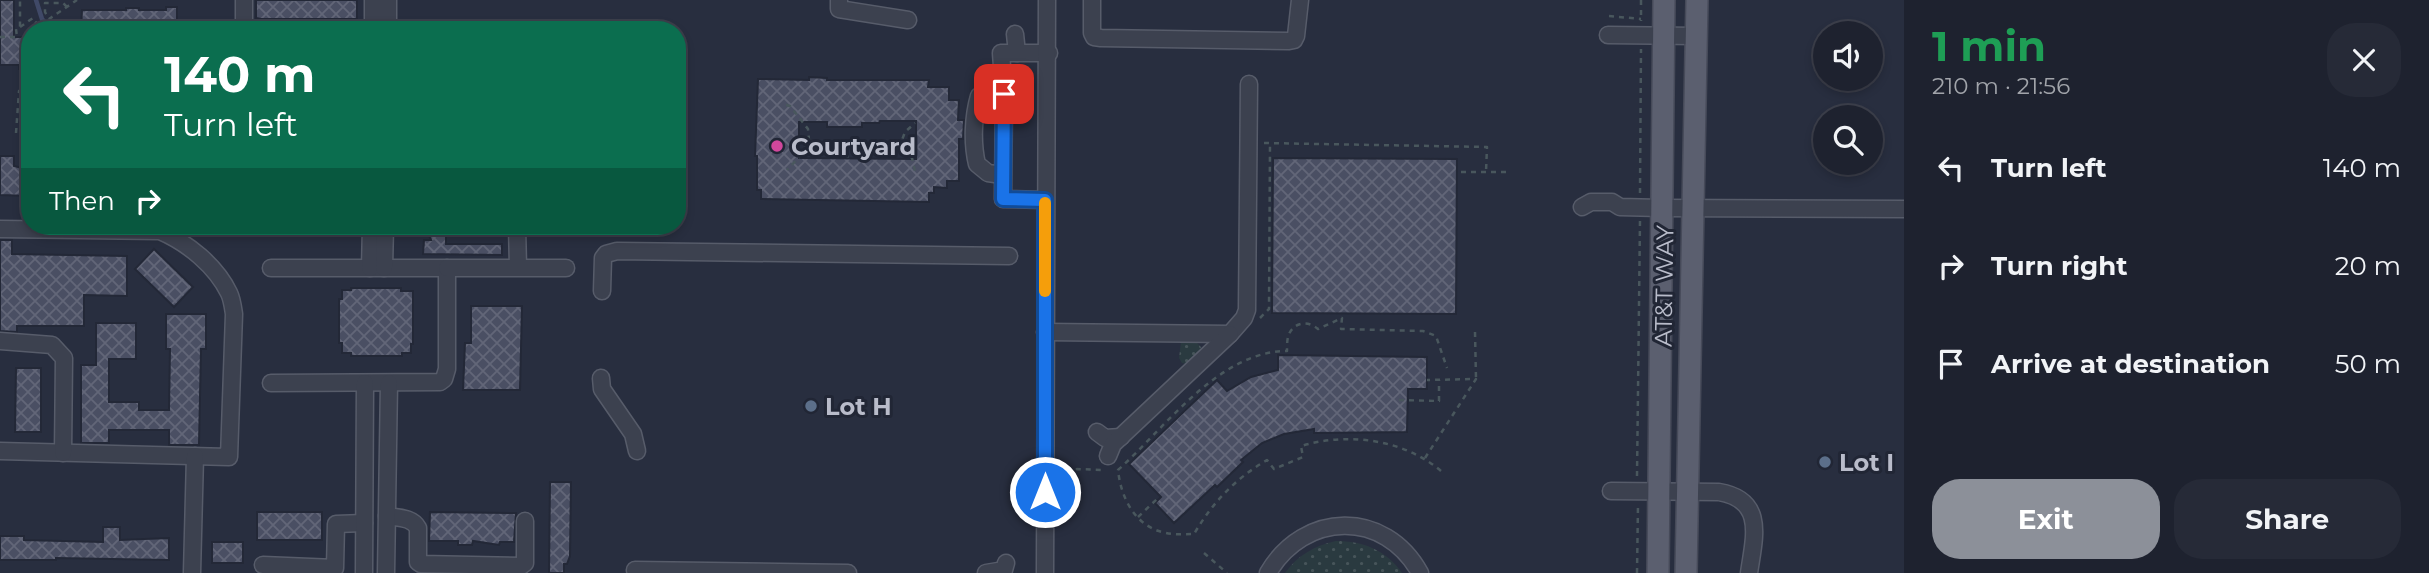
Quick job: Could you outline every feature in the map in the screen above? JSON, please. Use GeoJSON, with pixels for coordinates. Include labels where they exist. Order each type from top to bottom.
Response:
{"type":"FeatureCollection","features":[{"type":"Feature","properties":{"kind":"main road","name":"AT&T WAY"},"geometry":{"type":"LineString","coordinates":[[1658,573],[1659,491],[1651,212],[1664,0]]}},
{"type":"Feature","properties":{"kind":"main road","name":"AT&T WAY"},"geometry":{"type":"LineString","coordinates":[[1686,573],[1696,0]]}},
{"type":"Feature","properties":{"kind":"street"},"geometry":{"type":"LineString","coordinates":[[244,0],[244,21]]}},
{"type":"Feature","properties":{"kind":"street"},"geometry":{"type":"LineString","coordinates":[[373,0],[373,21]]}},
{"type":"Feature","properties":{"kind":"street"},"geometry":{"type":"LineString","coordinates":[[388,0],[388,21]]}},
{"type":"Feature","properties":{"kind":"street"},"geometry":{"type":"LineString","coordinates":[[839,0],[839,9],[908,20]]}},
{"type":"Feature","properties":{"kind":"street"},"geometry":{"type":"LineString","coordinates":[[1045,573],[1045,200],[1049,53],[1047,0]]}},
{"type":"Feature","properties":{"kind":"street"},"geometry":{"type":"LineString","coordinates":[[1092,0],[1094,37],[1289,41],[1296,36],[1300,0]]}},
{"type":"Feature","properties":{"kind":"street"},"geometry":{"type":"LineString","coordinates":[[1015,34],[1017,53]]}},
{"type":"Feature","properties":{"kind":"street"},"geometry":{"type":"LineString","coordinates":[[1608,35],[1696,36]]}},
{"type":"Feature","properties":{"kind":"street"},"geometry":{"type":"LineString","coordinates":[[1045,200],[1003,199],[1004,94],[1001,53],[1049,53]]}},
{"type":"Feature","properties":{"kind":"street"},"geometry":{"type":"LineString","coordinates":[[1107,463],[1113,444],[1230,334],[1244,318],[1247,310],[1249,84]]}},
{"type":"Feature","properties":{"kind":"street"},"geometry":{"type":"LineString","coordinates":[[1002,175],[988,173],[977,164],[975,110],[979,96],[990,90],[1004,94]]}},
{"type":"Feature","properties":{"kind":"street"},"geometry":{"type":"LineString","coordinates":[[1576,207],[1588,212],[1612,212],[1620,207],[1651,212],[1692,208],[1904,209]]}},
{"type":"Feature","properties":{"kind":"street"},"geometry":{"type":"LineString","coordinates":[[0,229],[21,229]]}},
{"type":"Feature","properties":{"kind":"street"},"geometry":{"type":"LineString","coordinates":[[0,451],[229,457],[234,314],[230,294],[211,266],[168,235]]}},
{"type":"Feature","properties":{"kind":"street"},"geometry":{"type":"LineString","coordinates":[[372,235],[377,268]]}},
{"type":"Feature","properties":{"kind":"street"},"geometry":{"type":"LineString","coordinates":[[377,268],[383,235]]}},
{"type":"Feature","properties":{"kind":"street"},"geometry":{"type":"LineString","coordinates":[[517,235],[518,267]]}},
{"type":"Feature","properties":{"kind":"street"},"geometry":{"type":"LineString","coordinates":[[602,291],[603,258],[606,254],[617,251],[1009,256]]}},
{"type":"Feature","properties":{"kind":"street"},"geometry":{"type":"LineString","coordinates":[[271,268],[566,268]]}},
{"type":"Feature","properties":{"kind":"street"},"geometry":{"type":"LineString","coordinates":[[271,383],[436,383],[444,379],[447,369],[447,268]]}},
{"type":"Feature","properties":{"kind":"street"},"geometry":{"type":"LineString","coordinates":[[1045,332],[1230,334]]}},
{"type":"Feature","properties":{"kind":"street"},"geometry":{"type":"LineString","coordinates":[[0,341],[51,345],[64,358],[63,453]]}},
{"type":"Feature","properties":{"kind":"street"},"geometry":{"type":"LineString","coordinates":[[601,378],[601,389],[633,434],[636,450]]}},
{"type":"Feature","properties":{"kind":"street"},"geometry":{"type":"LineString","coordinates":[[364,573],[365,383]]}},
{"type":"Feature","properties":{"kind":"street"},"geometry":{"type":"LineString","coordinates":[[386,573],[389,383]]}},
{"type":"Feature","properties":{"kind":"street"},"geometry":{"type":"LineString","coordinates":[[1097,432],[1105,438],[1121,437]]}},
{"type":"Feature","properties":{"kind":"street"},"geometry":{"type":"LineString","coordinates":[[192,573],[203,457]]}},
{"type":"Feature","properties":{"kind":"street"},"geometry":{"type":"LineString","coordinates":[[1611,491],[1729,494],[1750,510],[1755,528],[1749,573]]}},
{"type":"Feature","properties":{"kind":"street"},"geometry":{"type":"LineString","coordinates":[[387,516],[407,519],[417,526],[418,564],[470,569],[523,564],[525,521]]}},
{"type":"Feature","properties":{"kind":"street"},"geometry":{"type":"LineString","coordinates":[[263,565],[335,568],[336,524],[364,523]]}},
{"type":"Feature","properties":{"kind":"street"},"geometry":{"type":"LineString","coordinates":[[1268,573],[1284,550],[1308,534],[1336,526],[1351,526],[1373,531],[1392,541],[1412,560],[1420,573]]}},
{"type":"Feature","properties":{"kind":"street"},"geometry":{"type":"LineString","coordinates":[[986,573],[1004,570],[1006,564]]}},
{"type":"Feature","properties":{"kind":"street"},"geometry":{"type":"LineString","coordinates":[[635,570],[848,573]]}},
{"type":"Feature","properties":{"kind":"path"},"geometry":{"type":"LineString","coordinates":[[0,37],[17,37],[16,29],[20,27],[20,0]]}},
{"type":"Feature","properties":{"kind":"path"},"geometry":{"type":"LineString","coordinates":[[67,7],[63,3],[45,2],[49,19],[67,7],[77,0]]}},
{"type":"Feature","properties":{"kind":"path"},"geometry":{"type":"LineString","coordinates":[[1641,0],[1641,25]]}},
{"type":"Feature","properties":{"kind":"path"},"geometry":{"type":"LineString","coordinates":[[1609,16],[1641,19]]}},
{"type":"Feature","properties":{"kind":"path"},"geometry":{"type":"LineString","coordinates":[[1640,197],[1641,46]]}},
{"type":"Feature","properties":{"kind":"path"},"geometry":{"type":"LineString","coordinates":[[16,133],[21,90]]}},
{"type":"Feature","properties":{"kind":"path"},"geometry":{"type":"LineString","coordinates":[[786,105],[790,106],[805,125],[809,140],[827,154],[852,155],[877,148],[899,148],[912,158],[915,171]]}},
{"type":"Feature","properties":{"kind":"path"},"geometry":{"type":"LineString","coordinates":[[899,148],[905,132],[915,123]]}},
{"type":"Feature","properties":{"kind":"path"},"geometry":{"type":"LineString","coordinates":[[787,170],[803,153],[809,140]]}},
{"type":"Feature","properties":{"kind":"path"},"geometry":{"type":"LineString","coordinates":[[1249,143],[1487,146],[1486,172]]}},
{"type":"Feature","properties":{"kind":"path"},"geometry":{"type":"LineString","coordinates":[[1461,172],[1507,172]]}},
{"type":"Feature","properties":{"kind":"path"},"geometry":{"type":"LineString","coordinates":[[1637,475],[1651,212]]}},
{"type":"Feature","properties":{"kind":"path"},"geometry":{"type":"LineString","coordinates":[[1441,471],[1425,457],[1370,441],[1340,439],[1315,442],[1301,446],[1303,457],[1274,469],[1267,460],[1243,476],[1211,506],[1194,534],[1164,533],[1145,524],[1124,498],[1118,470],[1214,376],[1251,358],[1287,351],[1288,335],[1301,323],[1310,323],[1318,329],[1342,318],[1341,329],[1423,331],[1436,335],[1447,368]]}},
{"type":"Feature","properties":{"kind":"path"},"geometry":{"type":"LineString","coordinates":[[1425,457],[1476,379],[1475,332]]}},
{"type":"Feature","properties":{"kind":"path"},"geometry":{"type":"LineString","coordinates":[[1427,380],[1476,379]]}},
{"type":"Feature","properties":{"kind":"path"},"geometry":{"type":"LineString","coordinates":[[1399,400],[1439,401],[1439,380]]}},
{"type":"Feature","properties":{"kind":"path"},"geometry":{"type":"LineString","coordinates":[[1061,483],[1077,469],[1107,463]]}},
{"type":"Feature","properties":{"kind":"path"},"geometry":{"type":"LineString","coordinates":[[1138,517],[1157,499]]}},
{"type":"Feature","properties":{"kind":"path"},"geometry":{"type":"LineString","coordinates":[[1637,573],[1638,509]]}},
{"type":"Feature","properties":{"kind":"path"},"geometry":{"type":"LineString","coordinates":[[1204,553],[1227,573]]}},
{"type":"Feature","properties":{"kind":"shaded area"},"geometry":{"type":"Polygon","coordinates":[[[1181,342],[1196,342],[1201,347],[1200,352],[1186,364],[1179,358],[1181,342]]]}},
{"type":"Feature","properties":{"kind":"shaded area"},"geometry":{"type":"Polygon","coordinates":[[[1336,541],[1373,548],[1389,558],[1402,573],[1285,573],[1307,552],[1336,541]]]}},
{"type":"Feature","properties":{"kind":"building"},"geometry":{"type":"Polygon","coordinates":[[[0,0],[14,0],[14,37],[21,37],[21,69],[19,65],[0,65],[0,0]]]}},
{"type":"Feature","properties":{"kind":"building"},"geometry":{"type":"Polygon","coordinates":[[[256,0],[357,0],[357,19],[261,19],[256,18],[256,0]]]}},
{"type":"Feature","properties":{"kind":"building"},"geometry":{"type":"Polygon","coordinates":[[[166,7],[177,7],[177,21],[81,21],[82,10],[166,10],[166,7]]]}},
{"type":"Feature","properties":{"kind":"building","name":"Courtyard"},"geometry":{"type":"Polygon","coordinates":[[[809,77],[827,80],[929,80],[928,87],[949,87],[949,100],[959,100],[958,120],[964,120],[963,139],[959,139],[959,181],[947,181],[947,188],[934,187],[934,193],[929,193],[929,202],[761,199],[761,190],[757,190],[755,156],[758,79],[809,80],[809,77]],[[916,121],[862,123],[862,127],[827,127],[827,122],[799,122],[799,158],[916,159],[916,121]]]}},
{"type":"Feature","properties":{"kind":"building"},"geometry":{"type":"Polygon","coordinates":[[[0,156],[14,156],[14,166],[21,168],[21,196],[0,195],[0,156]]]}},
{"type":"Feature","properties":{"kind":"building"},"geometry":{"type":"Polygon","coordinates":[[[1273,158],[1457,159],[1456,314],[1272,313],[1273,158]]]}},
{"type":"Feature","properties":{"kind":"building"},"geometry":{"type":"Polygon","coordinates":[[[429,235],[446,235],[446,244],[502,244],[502,255],[423,254],[424,240],[431,240],[429,235]]]}},
{"type":"Feature","properties":{"kind":"building"},"geometry":{"type":"Polygon","coordinates":[[[0,240],[12,240],[12,254],[127,256],[127,296],[84,295],[84,326],[17,326],[17,332],[0,331],[0,240]]]}},
{"type":"Feature","properties":{"kind":"building"},"geometry":{"type":"Polygon","coordinates":[[[154,249],[193,287],[174,307],[135,269],[154,249]]]}},
{"type":"Feature","properties":{"kind":"building"},"geometry":{"type":"Polygon","coordinates":[[[401,288],[401,291],[413,291],[411,353],[402,353],[402,356],[351,356],[351,353],[342,353],[342,343],[339,343],[339,299],[342,299],[342,290],[401,288]]]}},
{"type":"Feature","properties":{"kind":"building"},"geometry":{"type":"Polygon","coordinates":[[[471,306],[522,306],[520,390],[463,390],[465,343],[471,343],[471,306]]]}},
{"type":"Feature","properties":{"kind":"building"},"geometry":{"type":"Polygon","coordinates":[[[166,314],[206,314],[206,349],[201,349],[199,445],[169,445],[169,430],[109,430],[109,443],[81,443],[81,365],[96,365],[96,323],[136,323],[136,359],[109,359],[109,402],[139,402],[139,410],[169,410],[170,349],[166,349],[166,314]]]}},
{"type":"Feature","properties":{"kind":"building"},"geometry":{"type":"Polygon","coordinates":[[[1278,355],[1427,357],[1427,389],[1408,389],[1407,432],[1314,433],[1314,429],[1284,434],[1262,443],[1241,460],[1243,462],[1217,487],[1215,485],[1174,523],[1155,503],[1161,497],[1129,464],[1217,380],[1227,391],[1251,377],[1278,370],[1278,355]]]}},
{"type":"Feature","properties":{"kind":"building"},"geometry":{"type":"Polygon","coordinates":[[[16,368],[41,368],[41,432],[15,432],[16,368]]]}},
{"type":"Feature","properties":{"kind":"building"},"geometry":{"type":"Polygon","coordinates":[[[550,482],[571,482],[570,556],[567,564],[564,564],[564,573],[549,573],[550,482]]]}},
{"type":"Feature","properties":{"kind":"building"},"geometry":{"type":"Polygon","coordinates":[[[257,512],[322,512],[322,540],[257,540],[257,512]]]}},
{"type":"Feature","properties":{"kind":"building"},"geometry":{"type":"Polygon","coordinates":[[[430,512],[516,513],[514,542],[500,542],[499,545],[473,541],[472,545],[458,545],[458,541],[429,541],[430,512]]]}},
{"type":"Feature","properties":{"kind":"building"},"geometry":{"type":"Polygon","coordinates":[[[103,527],[120,527],[120,540],[169,538],[169,560],[0,560],[0,536],[24,536],[24,540],[103,542],[103,527]]]}},
{"type":"Feature","properties":{"kind":"building"},"geometry":{"type":"Polygon","coordinates":[[[212,542],[243,542],[243,563],[212,563],[212,542]]]}},
{"type":"Feature","properties":{"kind":"waterway"},"geometry":{"type":"LineString","coordinates":[[36,0],[44,21]]}},
{"type":"Feature","properties":{"kind":"slow traffic"},"geometry":{"type":"LineString","coordinates":[[1045,203],[1045,291]]}},
{"type":"Feature","properties":{"kind":"place","name":"Courtyard"},"geometry":{"type":"Point","coordinates":[777,146]}},
{"type":"Feature","properties":{"kind":"place","name":"Lot H"},"geometry":{"type":"Point","coordinates":[811,406]}},
{"type":"Feature","properties":{"kind":"place","name":"Lot I"},"geometry":{"type":"Point","coordinates":[1825,462]}},
{"type":"Feature","properties":{"kind":"route"},"geometry":{"type":"LineString","coordinates":[[1004,94],[1003,199],[1045,200],[1045,492]]}}]}
